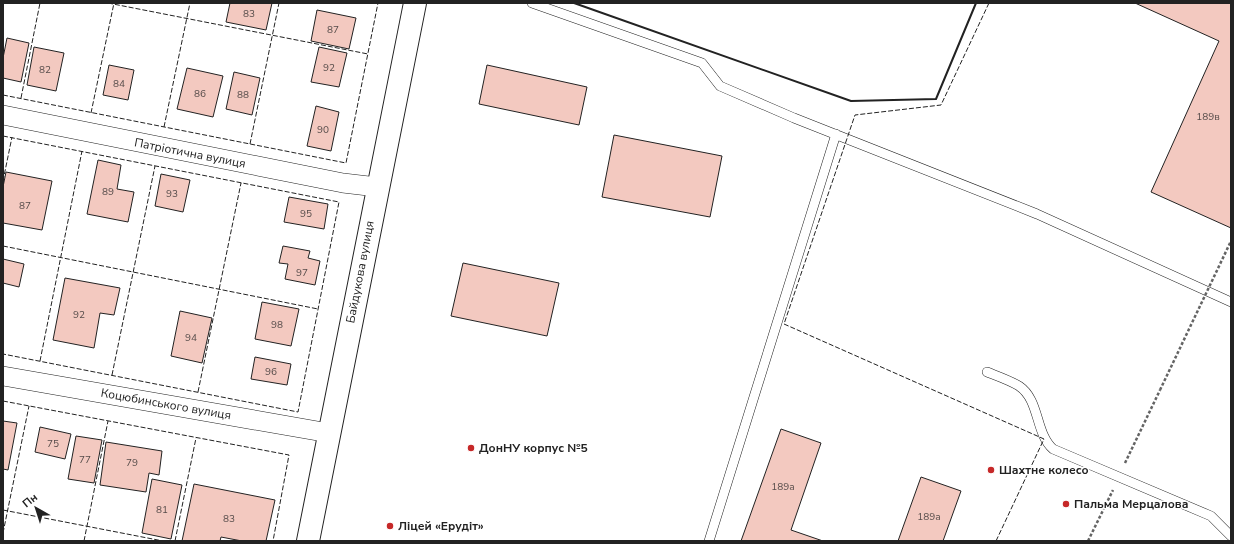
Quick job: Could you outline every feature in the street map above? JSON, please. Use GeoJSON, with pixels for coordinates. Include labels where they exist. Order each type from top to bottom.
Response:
{"type":"FeatureCollection","features":[{"type":"Feature","properties":{"kind":"main road","name":"Байдукова вулиця"},"geometry":{"type":"LineString","coordinates":[[308,541],[377,187],[415,3]]}},
{"type":"Feature","properties":{"kind":"street","name":"Патріотична вулиця"},"geometry":{"type":"LineString","coordinates":[[3,115],[343,183],[377,187]]}},
{"type":"Feature","properties":{"kind":"street","name":"Коцюбинського вулиця"},"geometry":{"type":"LineString","coordinates":[[3,376],[329,433]]}},
{"type":"Feature","properties":{"kind":"lane"},"geometry":{"type":"LineString","coordinates":[[532,3],[702,64],[720,86],[1037,214],[1231,302]]}},
{"type":"Feature","properties":{"kind":"lane"},"geometry":{"type":"LineString","coordinates":[[709,541],[836,134]]}},
{"type":"Feature","properties":{"kind":"lane"},"geometry":{"type":"LineString","coordinates":[[987,372],[1023,390],[1032,404],[1047,442],[1053,449],[1211,516],[1231,536]]}},
{"type":"Feature","properties":{"kind":"path"},"geometry":{"type":"LineString","coordinates":[[1160,390],[1231,241]]}},
{"type":"Feature","properties":{"kind":"building"},"geometry":{"type":"Polygon","coordinates":[[[230,3],[272,3],[266,30],[226,22],[230,3]]]}},
{"type":"Feature","properties":{"kind":"building"},"geometry":{"type":"Polygon","coordinates":[[[1135,3],[1231,3],[1231,228],[1151,192],[1219,41],[1135,3]]]}},
{"type":"Feature","properties":{"kind":"building"},"geometry":{"type":"Polygon","coordinates":[[[317,10],[356,18],[349,49],[311,41],[317,10]]]}},
{"type":"Feature","properties":{"kind":"building"},"geometry":{"type":"Polygon","coordinates":[[[7,38],[29,43],[21,82],[3,78],[3,58],[7,38]]]}},
{"type":"Feature","properties":{"kind":"building"},"geometry":{"type":"Polygon","coordinates":[[[34,47],[64,53],[56,91],[27,85],[34,47]]]}},
{"type":"Feature","properties":{"kind":"building"},"geometry":{"type":"Polygon","coordinates":[[[319,47],[347,53],[339,87],[311,82],[319,47]]]}},
{"type":"Feature","properties":{"kind":"building"},"geometry":{"type":"Polygon","coordinates":[[[109,65],[134,70],[128,100],[103,95],[109,65]]]}},
{"type":"Feature","properties":{"kind":"building"},"geometry":{"type":"Polygon","coordinates":[[[487,65],[587,87],[579,125],[479,104],[487,65]]]}},
{"type":"Feature","properties":{"kind":"building"},"geometry":{"type":"Polygon","coordinates":[[[187,68],[223,76],[213,117],[177,109],[187,68]]]}},
{"type":"Feature","properties":{"kind":"building"},"geometry":{"type":"Polygon","coordinates":[[[234,72],[260,78],[252,115],[226,109],[234,72]]]}},
{"type":"Feature","properties":{"kind":"building"},"geometry":{"type":"Polygon","coordinates":[[[316,106],[339,112],[331,151],[307,146],[316,106]]]}},
{"type":"Feature","properties":{"kind":"building"},"geometry":{"type":"Polygon","coordinates":[[[614,135],[722,156],[710,217],[602,197],[614,135]]]}},
{"type":"Feature","properties":{"kind":"building"},"geometry":{"type":"Polygon","coordinates":[[[98,160],[121,165],[117,189],[134,192],[128,222],[87,214],[98,160]]]}},
{"type":"Feature","properties":{"kind":"building"},"geometry":{"type":"Polygon","coordinates":[[[6,172],[52,181],[42,230],[3,223],[3,187],[6,172]]]}},
{"type":"Feature","properties":{"kind":"building"},"geometry":{"type":"Polygon","coordinates":[[[161,174],[190,180],[183,212],[155,206],[161,174]]]}},
{"type":"Feature","properties":{"kind":"building"},"geometry":{"type":"Polygon","coordinates":[[[289,197],[328,204],[324,229],[284,222],[289,197]]]}},
{"type":"Feature","properties":{"kind":"building"},"geometry":{"type":"Polygon","coordinates":[[[283,246],[310,251],[308,258],[320,261],[315,285],[285,279],[288,264],[279,263],[283,246]]]}},
{"type":"Feature","properties":{"kind":"building"},"geometry":{"type":"Polygon","coordinates":[[[3,259],[24,264],[19,287],[3,283],[3,259]]]}},
{"type":"Feature","properties":{"kind":"building"},"geometry":{"type":"Polygon","coordinates":[[[463,263],[559,283],[547,336],[451,316],[463,263]]]}},
{"type":"Feature","properties":{"kind":"building"},"geometry":{"type":"Polygon","coordinates":[[[65,278],[120,288],[114,315],[100,313],[94,348],[53,340],[65,278]]]}},
{"type":"Feature","properties":{"kind":"building"},"geometry":{"type":"Polygon","coordinates":[[[262,302],[299,309],[291,346],[255,339],[262,302]]]}},
{"type":"Feature","properties":{"kind":"building"},"geometry":{"type":"Polygon","coordinates":[[[180,311],[212,318],[202,363],[171,356],[180,311]]]}},
{"type":"Feature","properties":{"kind":"building"},"geometry":{"type":"Polygon","coordinates":[[[255,357],[291,364],[287,385],[251,379],[255,357]]]}},
{"type":"Feature","properties":{"kind":"building"},"geometry":{"type":"Polygon","coordinates":[[[3,421],[17,423],[8,470],[3,469],[3,421]]]}},
{"type":"Feature","properties":{"kind":"building"},"geometry":{"type":"Polygon","coordinates":[[[40,427],[71,434],[65,459],[35,452],[40,427]]]}},
{"type":"Feature","properties":{"kind":"building"},"geometry":{"type":"Polygon","coordinates":[[[781,429],[821,443],[791,530],[823,541],[741,541],[781,429]]]}},
{"type":"Feature","properties":{"kind":"building"},"geometry":{"type":"Polygon","coordinates":[[[76,436],[102,440],[94,483],[68,479],[76,436]]]}},
{"type":"Feature","properties":{"kind":"building"},"geometry":{"type":"Polygon","coordinates":[[[106,442],[162,451],[159,475],[149,473],[146,492],[100,485],[106,442]]]}},
{"type":"Feature","properties":{"kind":"building"},"geometry":{"type":"Polygon","coordinates":[[[921,477],[961,491],[943,541],[898,541],[921,477]]]}},
{"type":"Feature","properties":{"kind":"building"},"geometry":{"type":"Polygon","coordinates":[[[152,479],[182,485],[171,539],[142,533],[152,479]]]}},
{"type":"Feature","properties":{"kind":"building"},"geometry":{"type":"Polygon","coordinates":[[[194,484],[275,500],[266,541],[242,541],[221,537],[220,541],[182,541],[194,484]]]}},
{"type":"Feature","properties":{"kind":"fence"},"geometry":{"type":"LineString","coordinates":[[21,98],[40,3]]}},
{"type":"Feature","properties":{"kind":"fence"},"geometry":{"type":"LineString","coordinates":[[108,3],[368,54]]}},
{"type":"Feature","properties":{"kind":"fence"},"geometry":{"type":"LineString","coordinates":[[91,113],[114,3]]}},
{"type":"Feature","properties":{"kind":"fence"},"geometry":{"type":"LineString","coordinates":[[164,127],[190,3]]}},
{"type":"Feature","properties":{"kind":"fence"},"geometry":{"type":"LineString","coordinates":[[250,144],[279,3]]}},
{"type":"Feature","properties":{"kind":"fence"},"geometry":{"type":"LineString","coordinates":[[3,95],[346,163],[378,3]]}},
{"type":"Feature","properties":{"kind":"fence"},"geometry":{"type":"LineString","coordinates":[[989,3],[941,105],[855,115],[784,324],[1044,439],[996,541]]}},
{"type":"Feature","properties":{"kind":"fence"},"geometry":{"type":"LineString","coordinates":[[3,136],[339,202],[298,412],[3,354]]}},
{"type":"Feature","properties":{"kind":"fence"},"geometry":{"type":"LineString","coordinates":[[3,181],[12,137]]}},
{"type":"Feature","properties":{"kind":"fence"},"geometry":{"type":"LineString","coordinates":[[40,361],[82,151]]}},
{"type":"Feature","properties":{"kind":"fence"},"geometry":{"type":"LineString","coordinates":[[112,375],[155,166]]}},
{"type":"Feature","properties":{"kind":"fence"},"geometry":{"type":"LineString","coordinates":[[198,392],[241,183]]}},
{"type":"Feature","properties":{"kind":"fence"},"geometry":{"type":"LineString","coordinates":[[3,246],[318,309]]}},
{"type":"Feature","properties":{"kind":"fence"},"geometry":{"type":"LineString","coordinates":[[3,401],[289,455],[273,541]]}},
{"type":"Feature","properties":{"kind":"fence"},"geometry":{"type":"LineString","coordinates":[[3,533],[29,406]]}},
{"type":"Feature","properties":{"kind":"fence"},"geometry":{"type":"LineString","coordinates":[[84,541],[108,421]]}},
{"type":"Feature","properties":{"kind":"fence"},"geometry":{"type":"LineString","coordinates":[[175,541],[196,438]]}},
{"type":"Feature","properties":{"kind":"fence"},"geometry":{"type":"LineString","coordinates":[[3,510],[163,541]]}},
{"type":"Feature","properties":{"kind":"wall"},"geometry":{"type":"LineString","coordinates":[[574,3],[851,101],[936,99],[976,3]]}},
{"type":"Feature","properties":{"kind":"place","name":"ДонНУ корпус №5"},"geometry":{"type":"Point","coordinates":[471,448]}},
{"type":"Feature","properties":{"kind":"place","name":"Шахтне колесо"},"geometry":{"type":"Point","coordinates":[991,470]}},
{"type":"Feature","properties":{"kind":"place","name":"Пальма Мерцалова"},"geometry":{"type":"Point","coordinates":[1066,504]}},
{"type":"Feature","properties":{"kind":"place","name":"Ліцей «Ерудіт»"},"geometry":{"type":"Point","coordinates":[390,526]}}]}
